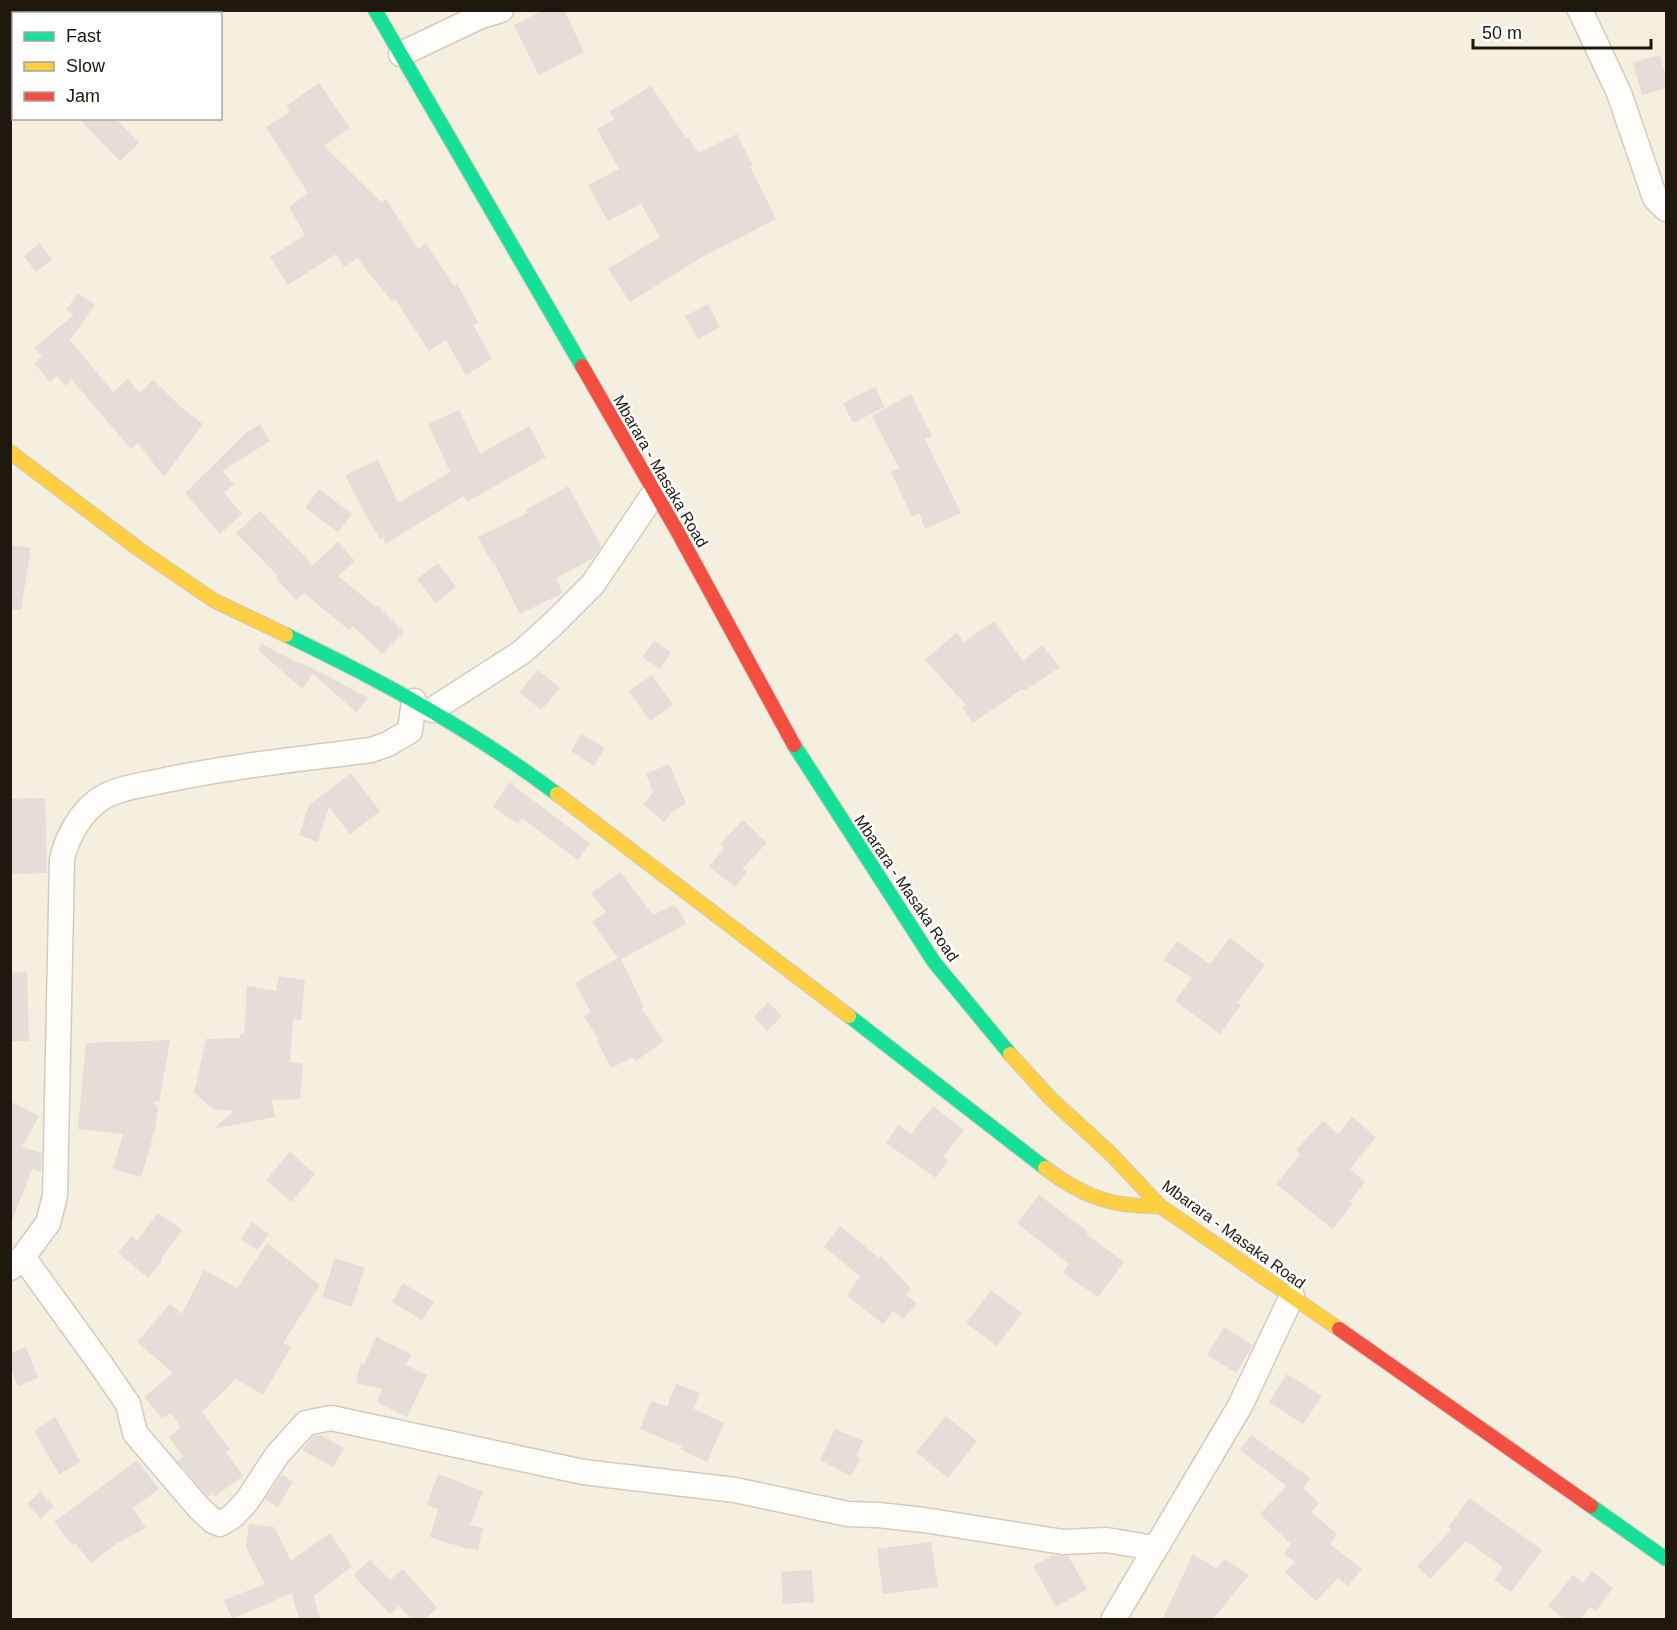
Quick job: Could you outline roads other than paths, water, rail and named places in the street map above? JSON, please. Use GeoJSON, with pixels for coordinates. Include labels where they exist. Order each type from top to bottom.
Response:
{"type":"FeatureCollection","features":[{"type":"Feature","properties":{"kind":"main road","name":"Mbarara - Masaka Road"},"geometry":{"type":"LineString","coordinates":[[375,10],[654,492],[796,748],[934,962],[995,1038],[1051,1099],[1111,1154],[1160,1206],[1666,1559]]}},
{"type":"Feature","properties":{"kind":"main road"},"geometry":{"type":"LineString","coordinates":[[10,452],[140,550],[213,600],[336,659],[423,706],[474,735],[545,784],[785,966],[1057,1178],[1103,1201],[1135,1207],[1160,1206]]}},
{"type":"Feature","properties":{"kind":"street"},"geometry":{"type":"LineString","coordinates":[[400,54],[481,16],[501,10]]}},
{"type":"Feature","properties":{"kind":"street"},"geometry":{"type":"LineString","coordinates":[[1580,10],[1619,93],[1655,198],[1666,209]]}},
{"type":"Feature","properties":{"kind":"street"},"geometry":{"type":"LineString","coordinates":[[654,492],[593,584],[553,624],[522,652],[423,706],[410,730],[388,744],[370,750],[208,771],[110,794],[98,800],[90,808],[64,847],[62,860],[55,1196],[48,1223],[16,1263],[99,1362],[128,1404],[135,1433],[199,1508],[213,1521],[220,1524],[233,1516],[247,1501],[277,1455],[306,1423],[331,1418],[583,1472],[735,1490],[848,1514],[924,1520],[1063,1542],[1106,1540],[1154,1548]]}},
{"type":"Feature","properties":{"kind":"street"},"geometry":{"type":"LineString","coordinates":[[1113,1620],[1240,1406],[1292,1296]]}}]}
